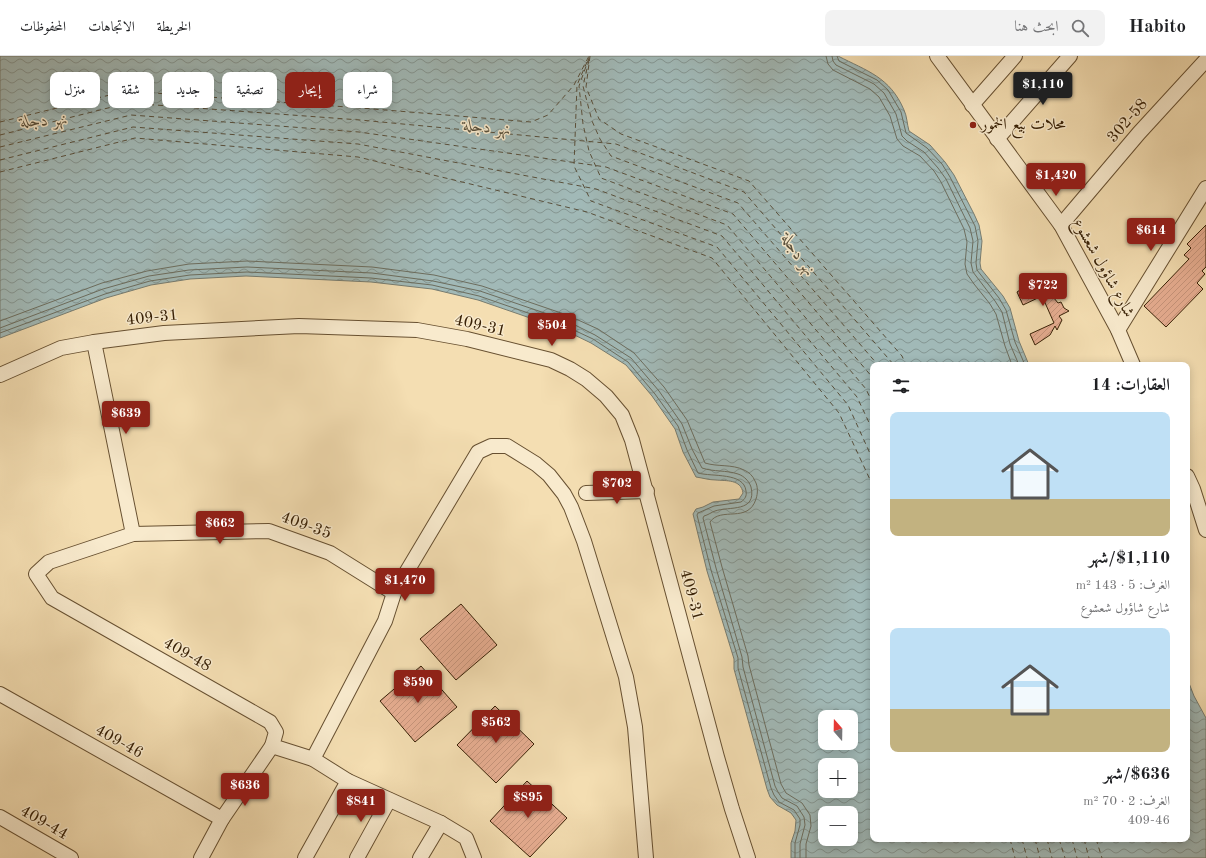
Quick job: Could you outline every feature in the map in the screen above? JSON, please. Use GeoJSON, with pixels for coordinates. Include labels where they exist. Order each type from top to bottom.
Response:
{"type":"FeatureCollection","features":[{"type":"Feature","properties":{"kind":"street"},"geometry":{"type":"LineString","coordinates":[[972,105],[1015,56]]}},
{"type":"Feature","properties":{"kind":"street"},"geometry":{"type":"LineString","coordinates":[[997,139],[1070,56]]}},
{"type":"Feature","properties":{"kind":"street","name":"شارع شاؤول شعشوع"},"geometry":{"type":"LineString","coordinates":[[939,57],[972,105],[1062,225],[1118,330],[1132,362]]}},
{"type":"Feature","properties":{"kind":"street","name":"302-58"},"geometry":{"type":"LineString","coordinates":[[1062,225],[1139,133],[1206,60]]}},
{"type":"Feature","properties":{"kind":"street"},"geometry":{"type":"LineString","coordinates":[[1118,330],[1206,188]]}},
{"type":"Feature","properties":{"kind":"street","name":"409-31"},"geometry":{"type":"LineString","coordinates":[[0,375],[61,348],[94,342],[172,333],[299,326],[417,330],[467,339],[551,360],[586,379],[606,396],[622,415],[632,440],[647,491],[717,757],[748,858]]}},
{"type":"Feature","properties":{"kind":"street"},"geometry":{"type":"LineString","coordinates":[[94,342],[133,534]]}},
{"type":"Feature","properties":{"kind":"street"},"geometry":{"type":"LineString","coordinates":[[313,759],[385,621],[394,593],[478,452],[491,446],[507,446],[536,464],[549,475],[564,494],[571,507],[584,541],[626,677],[635,727],[646,858]]}},
{"type":"Feature","properties":{"kind":"street"},"geometry":{"type":"LineString","coordinates":[[1190,482],[1206,530]]}},
{"type":"Feature","properties":{"kind":"street"},"geometry":{"type":"LineString","coordinates":[[586,493],[647,491]]}},
{"type":"Feature","properties":{"kind":"street","name":"409-35"},"geometry":{"type":"LineString","coordinates":[[36,574],[49,562],[133,534],[269,531],[330,552],[394,593]]}},
{"type":"Feature","properties":{"kind":"street","name":"409-48"},"geometry":{"type":"LineString","coordinates":[[36,574],[52,598],[270,722],[276,732],[272,746]]}},
{"type":"Feature","properties":{"kind":"street","name":"409-46"},"geometry":{"type":"LineString","coordinates":[[0,694],[222,819]]}},
{"type":"Feature","properties":{"kind":"street"},"geometry":{"type":"LineString","coordinates":[[201,858],[222,819],[272,746],[313,759],[348,781],[441,823],[466,838],[474,858]]}},
{"type":"Feature","properties":{"kind":"street"},"geometry":{"type":"LineString","coordinates":[[305,858],[348,781]]}},
{"type":"Feature","properties":{"kind":"street"},"geometry":{"type":"LineString","coordinates":[[357,858],[389,800]]}},
{"type":"Feature","properties":{"kind":"street","name":"409-44"},"geometry":{"type":"LineString","coordinates":[[0,817],[71,858]]}},
{"type":"Feature","properties":{"kind":"street"},"geometry":{"type":"LineString","coordinates":[[420,858],[441,823]]}},
{"type":"Feature","properties":{"kind":"water","name":"نهر دجلة"},"geometry":{"type":"Polygon","coordinates":[[[0,56],[838,56],[868,71],[885,82],[892,90],[905,112],[909,131],[930,145],[954,175],[979,225],[982,241],[980,263],[981,269],[1003,296],[1010,308],[1019,341],[1028,362],[870,362],[870,842],[1190,842],[1190,686],[1206,718],[1206,858],[791,858],[791,843],[795,831],[796,820],[791,813],[777,805],[770,797],[767,789],[734,669],[734,659],[707,571],[693,514],[696,509],[713,502],[739,499],[743,493],[742,488],[736,483],[728,481],[696,477],[683,452],[675,429],[652,396],[626,365],[591,343],[562,329],[478,300],[432,289],[371,282],[246,276],[190,279],[151,285],[106,298],[0,338],[0,56]]]}},
{"type":"Feature","properties":{"kind":"building"},"geometry":{"type":"Polygon","coordinates":[[[1206,225],[1206,267],[1202,271],[1205,274],[1197,283],[1203,289],[1166,327],[1144,306],[1189,259],[1184,255],[1191,248],[1187,244],[1206,225]]]}},
{"type":"Feature","properties":{"kind":"building"},"geometry":{"type":"Polygon","coordinates":[[[1036,276],[1058,303],[1061,302],[1064,308],[1069,311],[1059,316],[1062,320],[1057,330],[1055,326],[1050,335],[1035,345],[1030,334],[1054,323],[1042,296],[1023,305],[1017,292],[1035,280],[1034,278],[1036,276]]]}},
{"type":"Feature","properties":{"kind":"building"},"geometry":{"type":"Polygon","coordinates":[[[461,604],[497,645],[456,680],[420,639],[461,604]]]}},
{"type":"Feature","properties":{"kind":"building"},"geometry":{"type":"Polygon","coordinates":[[[421,666],[457,707],[415,742],[380,701],[421,666]]]}},
{"type":"Feature","properties":{"kind":"building"},"geometry":{"type":"Polygon","coordinates":[[[495,706],[534,744],[496,783],[457,745],[495,706]]]}},
{"type":"Feature","properties":{"kind":"building"},"geometry":{"type":"Polygon","coordinates":[[[527,781],[567,818],[530,857],[490,821],[527,781]]]}},
{"type":"Feature","properties":{"kind":"ferry route"},"geometry":{"type":"LineString","coordinates":[[0,122],[126,91],[531,122],[548,115],[574,85],[589,56]]}},
{"type":"Feature","properties":{"kind":"ferry route"},"geometry":{"type":"LineString","coordinates":[[590,56],[586,87],[599,119],[621,134],[749,181],[902,356],[905,362]]}},
{"type":"Feature","properties":{"kind":"ferry route"},"geometry":{"type":"LineString","coordinates":[[589,58],[579,86],[583,124],[589,151],[601,178],[727,225],[866,389],[870,398]]}},
{"type":"Feature","properties":{"kind":"ferry route"},"geometry":{"type":"LineString","coordinates":[[589,60],[583,86],[592,121],[600,139],[611,156],[738,203],[875,362]]}},
{"type":"Feature","properties":{"kind":"ferry route"},"geometry":{"type":"LineString","coordinates":[[587,62],[577,85],[574,166],[591,201],[717,247],[848,405],[870,453]]}},
{"type":"Feature","properties":{"kind":"ferry route"},"geometry":{"type":"LineString","coordinates":[[0,135],[128,103],[360,120],[616,144],[744,192],[891,362]]}},
{"type":"Feature","properties":{"kind":"ferry route"},"geometry":{"type":"LineString","coordinates":[[0,147],[131,115],[359,132],[606,167],[733,214],[870,374]]}},
{"type":"Feature","properties":{"kind":"ferry route"},"geometry":{"type":"LineString","coordinates":[[0,160],[133,127],[358,144],[596,189],[722,236],[857,397],[870,425]]}},
{"type":"Feature","properties":{"kind":"ferry route"},"geometry":{"type":"LineString","coordinates":[[0,172],[135,138],[358,157],[587,212],[712,258],[839,413],[870,480]]}},
{"type":"Feature","properties":{"kind":"ferry route"},"geometry":{"type":"LineString","coordinates":[[1011,842],[1015,858]]}},
{"type":"Feature","properties":{"kind":"ferry route"},"geometry":{"type":"LineString","coordinates":[[1023,842],[1027,858]]}},
{"type":"Feature","properties":{"kind":"ferry route"},"geometry":{"type":"LineString","coordinates":[[1036,842],[1040,858]]}},
{"type":"Feature","properties":{"kind":"ferry route"},"geometry":{"type":"LineString","coordinates":[[1048,842],[1052,858]]}},
{"type":"Feature","properties":{"kind":"ferry route"},"geometry":{"type":"LineString","coordinates":[[1060,842],[1065,858]]}},
{"type":"Feature","properties":{"kind":"ferry route"},"geometry":{"type":"LineString","coordinates":[[1073,842],[1077,858]]}},
{"type":"Feature","properties":{"kind":"ferry route"},"geometry":{"type":"LineString","coordinates":[[1085,842],[1089,858]]}},
{"type":"Feature","properties":{"kind":"ferry route"},"geometry":{"type":"LineString","coordinates":[[1097,842],[1102,858]]}},
{"type":"Feature","properties":{"kind":"place","name":"محلات بيع الخمور"},"geometry":{"type":"Point","coordinates":[973,125]}}]}
